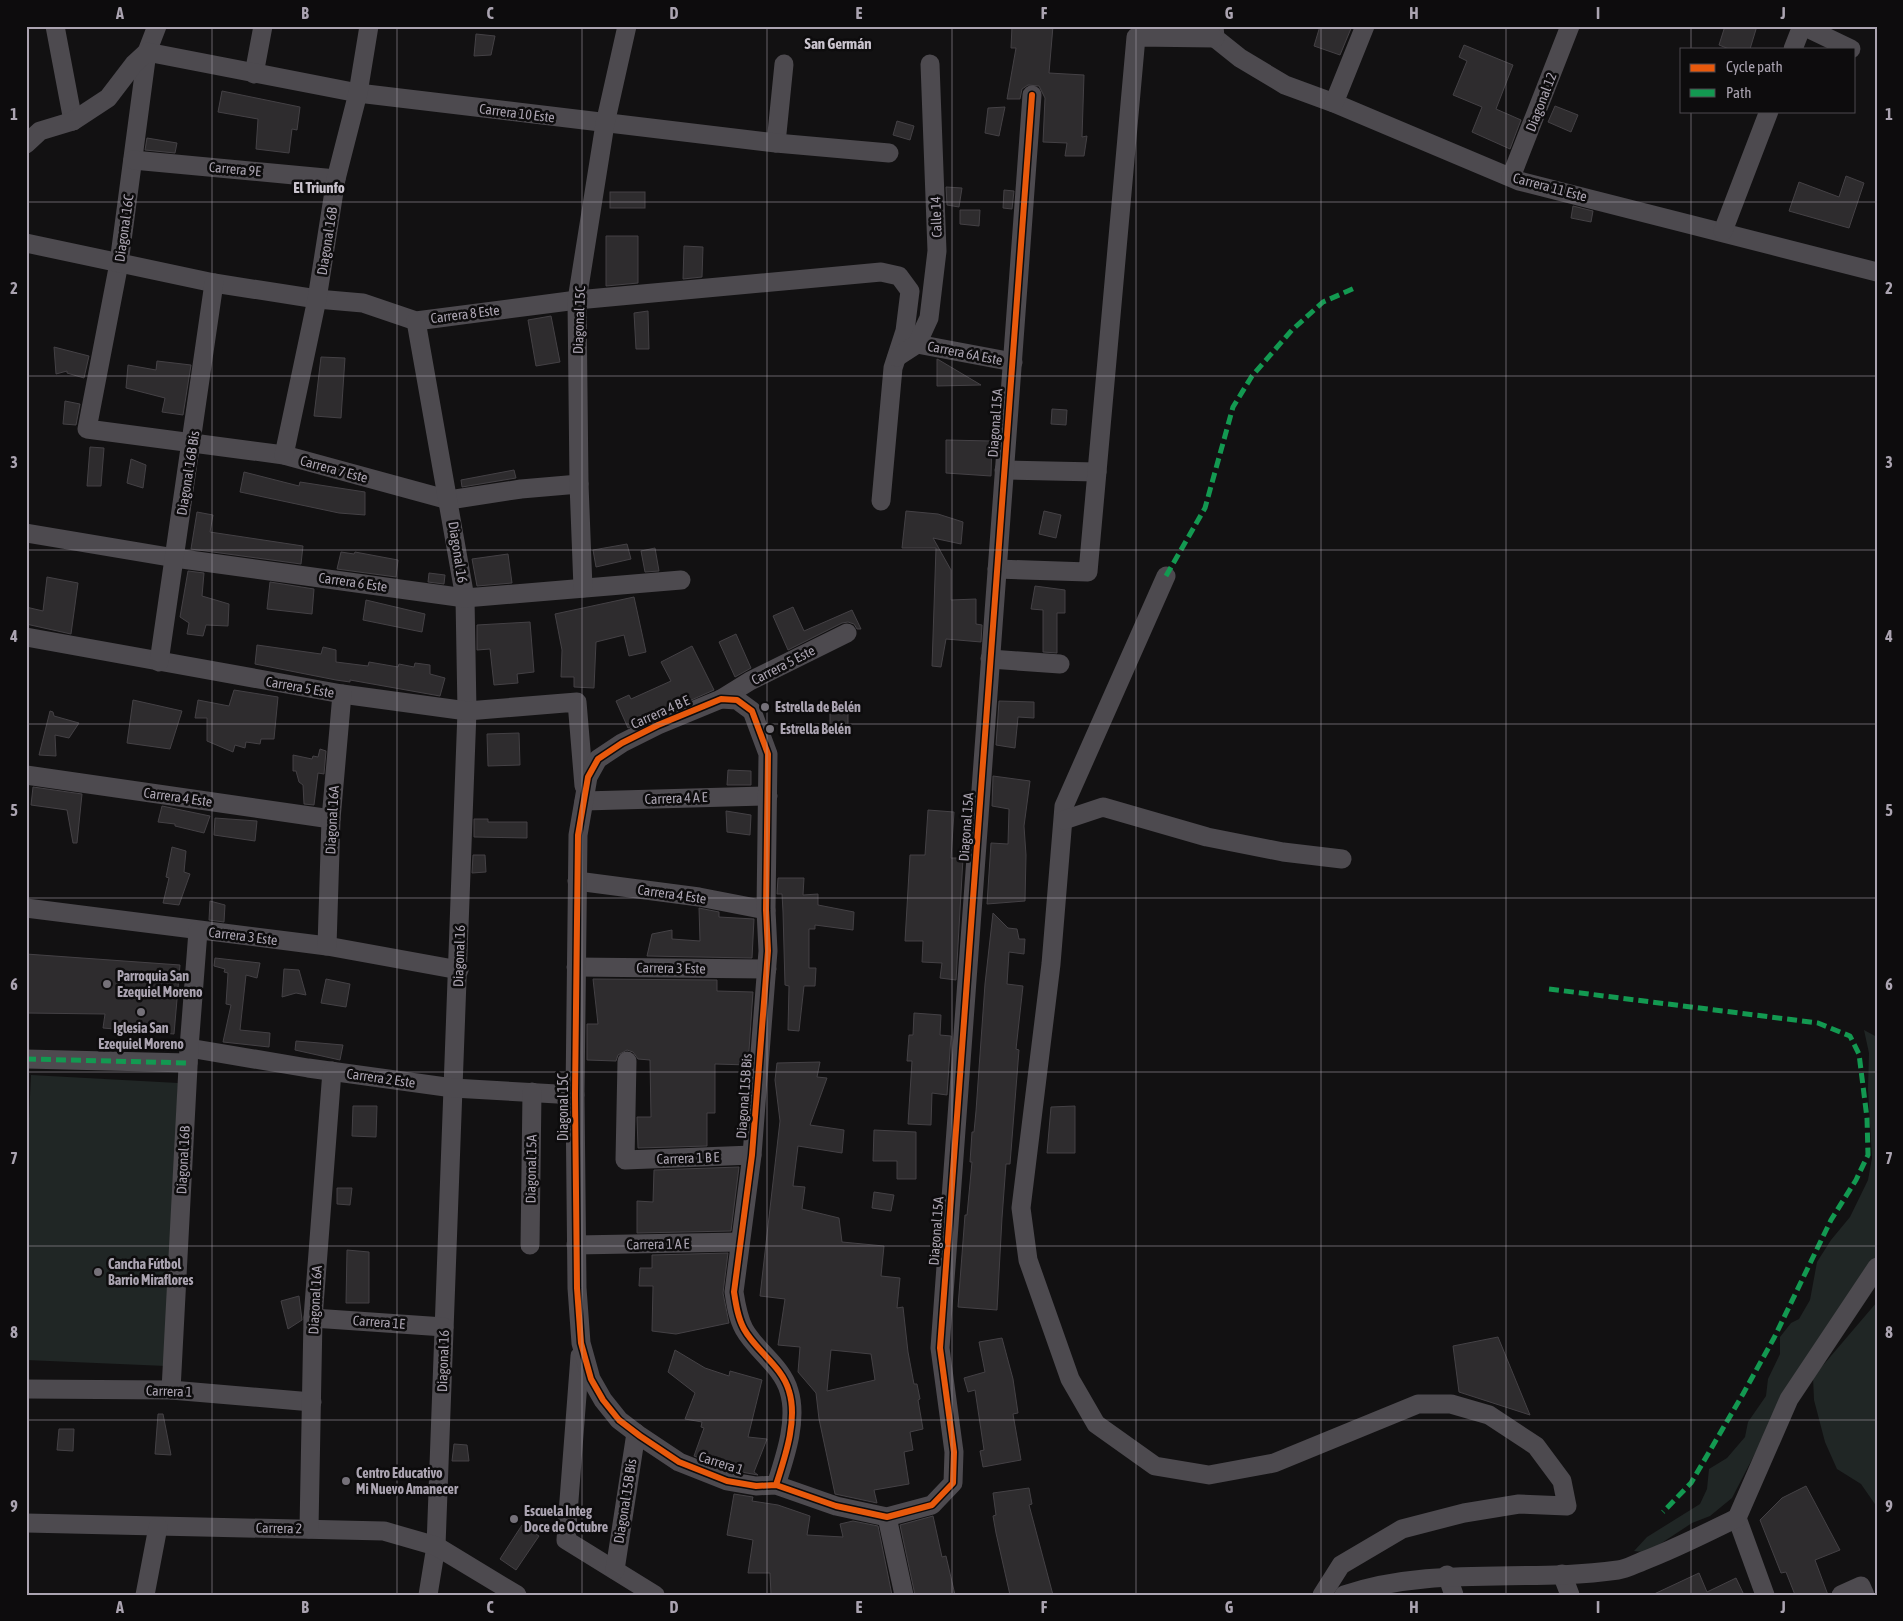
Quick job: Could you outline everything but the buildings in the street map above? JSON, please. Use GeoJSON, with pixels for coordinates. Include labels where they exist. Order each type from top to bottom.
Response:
{"type":"FeatureCollection","features":[{"type":"Feature","properties":{"kind":"street"},"geometry":{"type":"LineString","coordinates":[[55,26],[73,121]]}},
{"type":"Feature","properties":{"kind":"street","name":"Diagonal 16C"},"geometry":{"type":"LineString","coordinates":[[87,429],[119,263],[147,52],[157,26]]}},
{"type":"Feature","properties":{"kind":"street"},"geometry":{"type":"LineString","coordinates":[[254,74],[263,26]]}},
{"type":"Feature","properties":{"kind":"street","name":"Diagonal 16B"},"geometry":{"type":"LineString","coordinates":[[284,456],[317,300],[336,179],[358,93],[369,26]]}},
{"type":"Feature","properties":{"kind":"street","name":"Diagonal 15C"},"geometry":{"type":"LineString","coordinates":[[583,588],[579,484],[577,300],[605,124],[626,26]]}},
{"type":"Feature","properties":{"kind":"street"},"geometry":{"type":"LineString","coordinates":[[1334,103],[1365,26]]}},
{"type":"Feature","properties":{"kind":"street","name":"Diagonal 12"},"geometry":{"type":"LineString","coordinates":[[1511,178],[1570,26]]}},
{"type":"Feature","properties":{"kind":"street"},"geometry":{"type":"LineString","coordinates":[[1793,48],[1802,26],[1850,48]]}},
{"type":"Feature","properties":{"kind":"street"},"geometry":{"type":"LineString","coordinates":[[997,569],[1088,572],[1136,37],[1214,32]]}},
{"type":"Feature","properties":{"kind":"street","name":"Carrera 11 Este"},"geometry":{"type":"LineString","coordinates":[[1214,32],[1240,58],[1285,85],[1334,103],[1511,178],[1877,272]]}},
{"type":"Feature","properties":{"kind":"street"},"geometry":{"type":"LineString","coordinates":[[26,144],[33,126],[73,121],[108,98],[134,64],[147,52]]}},
{"type":"Feature","properties":{"kind":"street","name":"Carrera 10 Este"},"geometry":{"type":"LineString","coordinates":[[147,52],[358,93],[605,124],[776,143],[889,153]]}},
{"type":"Feature","properties":{"kind":"street"},"geometry":{"type":"LineString","coordinates":[[776,143],[784,64]]}},
{"type":"Feature","properties":{"kind":"street","name":"Calle 14"},"geometry":{"type":"LineString","coordinates":[[918,344],[930,318],[937,251],[930,64]]}},
{"type":"Feature","properties":{"kind":"street","name":"Diagonal 15A"},"geometry":{"type":"LineString","coordinates":[[887,1517],[932,1505],[953,1483],[954,1452],[940,1348],[1032,95]]}},
{"type":"Feature","properties":{"kind":"street"},"geometry":{"type":"LineString","coordinates":[[1722,231],[1769,112]]}},
{"type":"Feature","properties":{"kind":"street","name":"Carrera 9E"},"geometry":{"type":"LineString","coordinates":[[133,160],[336,179]]}},
{"type":"Feature","properties":{"kind":"street","name":"Carrera 8 Este"},"geometry":{"type":"LineString","coordinates":[[26,243],[214,283],[317,300],[363,303],[416,321],[577,300],[881,272],[899,276],[910,291],[905,331],[897,357]]}},
{"type":"Feature","properties":{"kind":"street","name":"Diagonal 16B Bis"},"geometry":{"type":"LineString","coordinates":[[159,662],[214,283]]}},
{"type":"Feature","properties":{"kind":"street","name":"Diagonal 16"},"geometry":{"type":"LineString","coordinates":[[416,321],[465,598],[467,711],[459,970],[436,1546],[428,1595]]}},
{"type":"Feature","properties":{"kind":"street"},"geometry":{"type":"LineString","coordinates":[[882,500],[893,368],[897,357],[918,344]]}},
{"type":"Feature","properties":{"kind":"street","name":"Carrera 6A Este"},"geometry":{"type":"LineString","coordinates":[[918,344],[1013,362]]}},
{"type":"Feature","properties":{"kind":"street","name":"Carrera 7 Este"},"geometry":{"type":"LineString","coordinates":[[87,429],[284,456],[449,500],[521,489],[579,484]]}},
{"type":"Feature","properties":{"kind":"street"},"geometry":{"type":"LineString","coordinates":[[1004,470],[1097,472]]}},
{"type":"Feature","properties":{"kind":"street","name":"Carrera 6 Este"},"geometry":{"type":"LineString","coordinates":[[26,533],[175,558],[465,598],[681,580]]}},
{"type":"Feature","properties":{"kind":"street"},"geometry":{"type":"LineString","coordinates":[[1166,576],[1064,806],[1050,964],[1021,1208],[1028,1260],[1070,1379],[1096,1424],[1155,1466],[1209,1474],[1274,1463],[1418,1404],[1451,1404],[1489,1415],[1536,1446],[1562,1481],[1567,1506],[1520,1504],[1464,1513],[1402,1529],[1341,1565],[1322,1595]]}},
{"type":"Feature","properties":{"kind":"street","name":"Carrera 5 Este"},"geometry":{"type":"LineString","coordinates":[[729,700],[750,681],[847,634]]}},
{"type":"Feature","properties":{"kind":"street","name":"Carrera 5 Este"},"geometry":{"type":"LineString","coordinates":[[26,637],[342,694],[467,711],[577,702]]}},
{"type":"Feature","properties":{"kind":"street"},"geometry":{"type":"LineString","coordinates":[[990,659],[1060,664]]}},
{"type":"Feature","properties":{"kind":"street","name":"Diagonal 16A"},"geometry":{"type":"LineString","coordinates":[[327,946],[331,819],[342,694]]}},
{"type":"Feature","properties":{"kind":"street","name":"Carrera 4 B E"},"geometry":{"type":"LineString","coordinates":[[598,760],[622,743],[658,725],[729,700]]}},
{"type":"Feature","properties":{"kind":"street","name":"Diagonal 15B Bis"},"geometry":{"type":"LineString","coordinates":[[729,700],[752,712],[768,754],[767,968],[752,1155],[734,1292],[737,1311],[744,1330],[777,1370],[789,1390],[791,1429],[776,1485]]}},
{"type":"Feature","properties":{"kind":"street","name":"Diagonal 15C"},"geometry":{"type":"LineString","coordinates":[[577,702],[584,798]]}},
{"type":"Feature","properties":{"kind":"street","name":"Diagonal 15C"},"geometry":{"type":"LineString","coordinates":[[598,760],[588,777],[578,835],[575,1095],[576,1245],[581,1343],[566,1540],[615,1570]]}},
{"type":"Feature","properties":{"kind":"street","name":"Carrera 4 Este"},"geometry":{"type":"LineString","coordinates":[[26,775],[331,819]]}},
{"type":"Feature","properties":{"kind":"street","name":"Carrera 4 A E"},"geometry":{"type":"LineString","coordinates":[[584,798],[768,796]]}},
{"type":"Feature","properties":{"kind":"street"},"geometry":{"type":"LineString","coordinates":[[1064,820],[1103,808],[1207,837],[1283,852],[1342,859]]}},
{"type":"Feature","properties":{"kind":"street","name":"Carrera 4 Este"},"geometry":{"type":"LineString","coordinates":[[578,881],[699,897],[766,910]]}},
{"type":"Feature","properties":{"kind":"street","name":"Carrera 3 Este"},"geometry":{"type":"LineString","coordinates":[[26,908],[327,946],[459,970]]}},
{"type":"Feature","properties":{"kind":"street","name":"Diagonal 16B"},"geometry":{"type":"LineString","coordinates":[[171,1390],[189,1055],[198,931]]}},
{"type":"Feature","properties":{"kind":"street","name":"Carrera 3 Este"},"geometry":{"type":"LineString","coordinates":[[576,967],[767,968]]}},
{"type":"Feature","properties":{"kind":"street","name":"Carrera 2 Este"},"geometry":{"type":"LineString","coordinates":[[26,1059],[189,1055],[332,1071],[453,1088],[575,1095]]}},
{"type":"Feature","properties":{"kind":"street","name":"Carrera 1 B E"},"geometry":{"type":"LineString","coordinates":[[627,1061],[625,1160],[752,1155]]}},
{"type":"Feature","properties":{"kind":"street","name":"Diagonal 16A"},"geometry":{"type":"LineString","coordinates":[[308,1528],[314,1318],[332,1071]]}},
{"type":"Feature","properties":{"kind":"street","name":"Diagonal 15A"},"geometry":{"type":"LineString","coordinates":[[530,1245],[532,1092]]}},
{"type":"Feature","properties":{"kind":"street","name":"Carrera 1 A E"},"geometry":{"type":"LineString","coordinates":[[576,1245],[740,1242]]}},
{"type":"Feature","properties":{"kind":"street"},"geometry":{"type":"LineString","coordinates":[[1344,1595],[1447,1575],[1493,1577],[1620,1570],[1659,1555],[1736,1518],[1789,1399],[1877,1267]]}},
{"type":"Feature","properties":{"kind":"street","name":"Carrera 1E"},"geometry":{"type":"LineString","coordinates":[[314,1318],[444,1327]]}},
{"type":"Feature","properties":{"kind":"street","name":"Diagonal 15C"},"geometry":{"type":"LineString","coordinates":[[581,1343],[591,1379],[603,1400],[619,1420],[638,1435]]}},
{"type":"Feature","properties":{"kind":"street","name":"Carrera 1"},"geometry":{"type":"LineString","coordinates":[[26,1389],[171,1390],[312,1402]]}},
{"type":"Feature","properties":{"kind":"street","name":"Diagonal 15B Bis"},"geometry":{"type":"LineString","coordinates":[[615,1570],[638,1435]]}},
{"type":"Feature","properties":{"kind":"street","name":"Carrera 1"},"geometry":{"type":"LineString","coordinates":[[638,1435],[679,1462],[727,1481],[756,1486],[776,1485],[836,1506],[887,1517]]}},
{"type":"Feature","properties":{"kind":"street"},"geometry":{"type":"LineString","coordinates":[[887,1517],[904,1595]]}},
{"type":"Feature","properties":{"kind":"street"},"geometry":{"type":"LineString","coordinates":[[1736,1518],[1765,1595]]}},
{"type":"Feature","properties":{"kind":"street","name":"Carrera 2"},"geometry":{"type":"LineString","coordinates":[[26,1523],[384,1531],[436,1546],[517,1595]]}},
{"type":"Feature","properties":{"kind":"street"},"geometry":{"type":"LineString","coordinates":[[145,1595],[158,1527]]}},
{"type":"Feature","properties":{"kind":"street"},"geometry":{"type":"LineString","coordinates":[[615,1570],[655,1595]]}},
{"type":"Feature","properties":{"kind":"street"},"geometry":{"type":"LineString","coordinates":[[1562,1574],[1570,1595]]}},
{"type":"Feature","properties":{"kind":"street"},"geometry":{"type":"LineString","coordinates":[[1447,1575],[1454,1595]]}},
{"type":"Feature","properties":{"kind":"street"},"geometry":{"type":"LineString","coordinates":[[1841,1595],[1861,1586],[1864,1595]]}},
{"type":"Feature","properties":{"kind":"shaded area"},"geometry":{"type":"Polygon","coordinates":[[[1864,1030],[1877,1037],[1875,1261],[1782,1401],[1732,1498],[1710,1516],[1692,1523],[1654,1548],[1644,1552],[1634,1551],[1647,1537],[1700,1504],[1707,1489],[1709,1469],[1727,1458],[1745,1437],[1748,1422],[1766,1396],[1768,1379],[1780,1354],[1780,1337],[1791,1323],[1799,1319],[1810,1300],[1817,1262],[1831,1240],[1850,1217],[1868,1180],[1872,1158],[1868,1089],[1869,1053],[1864,1030]]]}},
{"type":"Feature","properties":{"kind":"shaded area","name":"Cancha Fútbol Barrio Miraflores"},"geometry":{"type":"Polygon","coordinates":[[[31,1075],[178,1083],[166,1366],[26,1360],[26,1183],[31,1075]]]}},
{"type":"Feature","properties":{"kind":"shaded area"},"geometry":{"type":"Polygon","coordinates":[[[1877,1302],[1877,1507],[1861,1484],[1837,1469],[1825,1442],[1814,1400],[1813,1377],[1877,1302]]]}},
{"type":"Feature","properties":{"kind":"marked path"},"geometry":{"type":"LineString","coordinates":[[1166,576],[1205,508],[1233,407],[1252,376],[1292,330],[1323,302],[1357,287]]}},
{"type":"Feature","properties":{"kind":"marked path"},"geometry":{"type":"LineString","coordinates":[[1549,989],[1818,1023],[1850,1036],[1859,1054],[1867,1118],[1868,1155],[1856,1180],[1831,1220],[1774,1338],[1743,1394],[1691,1483],[1663,1512]]}},
{"type":"Feature","properties":{"kind":"marked path"},"geometry":{"type":"LineString","coordinates":[[26,1059],[188,1063]]}},
{"type":"Feature","properties":{"kind":"cycle path"},"geometry":{"type":"LineString","coordinates":[[776,1485],[791,1426],[792,1414],[789,1391],[781,1374],[744,1329],[736,1307],[734,1292],[752,1155],[768,951],[766,910],[768,754],[752,711],[737,700],[721,699],[658,725],[622,743],[598,759],[588,777],[578,835],[575,1095],[577,1288],[581,1343],[591,1379],[603,1400],[619,1420],[640,1436],[679,1462],[727,1481],[756,1486],[776,1485],[836,1506],[887,1517],[932,1505],[953,1483],[954,1452],[940,1348],[1032,95]]}},
{"type":"Feature","properties":{"kind":"place","name":"Estrella de Belén"},"geometry":{"type":"Point","coordinates":[765,707]}},
{"type":"Feature","properties":{"kind":"place","name":"Estrella Belén"},"geometry":{"type":"Point","coordinates":[770,729]}},
{"type":"Feature","properties":{"kind":"place","name":"Parroquia San Ezequiel Moreno"},"geometry":{"type":"Point","coordinates":[107,984]}},
{"type":"Feature","properties":{"kind":"place","name":"Iglesia San Ezequiel Moreno"},"geometry":{"type":"Point","coordinates":[141,1012]}},
{"type":"Feature","properties":{"kind":"place","name":"Cancha Fútbol Barrio Miraflores"},"geometry":{"type":"Point","coordinates":[98,1272]}},
{"type":"Feature","properties":{"kind":"place","name":"Centro Educativo Mi Nuevo Amanecer"},"geometry":{"type":"Point","coordinates":[346,1481]}},
{"type":"Feature","properties":{"kind":"place","name":"Escuela Integ Doce de Octubre"},"geometry":{"type":"Point","coordinates":[514,1519]}},
{"type":"Feature","properties":{"kind":"district","name":"San Germán"},"geometry":{"type":"Point","coordinates":[838,44]}},
{"type":"Feature","properties":{"kind":"district","name":"El Triunfo"},"geometry":{"type":"Point","coordinates":[319,188]}}]}
